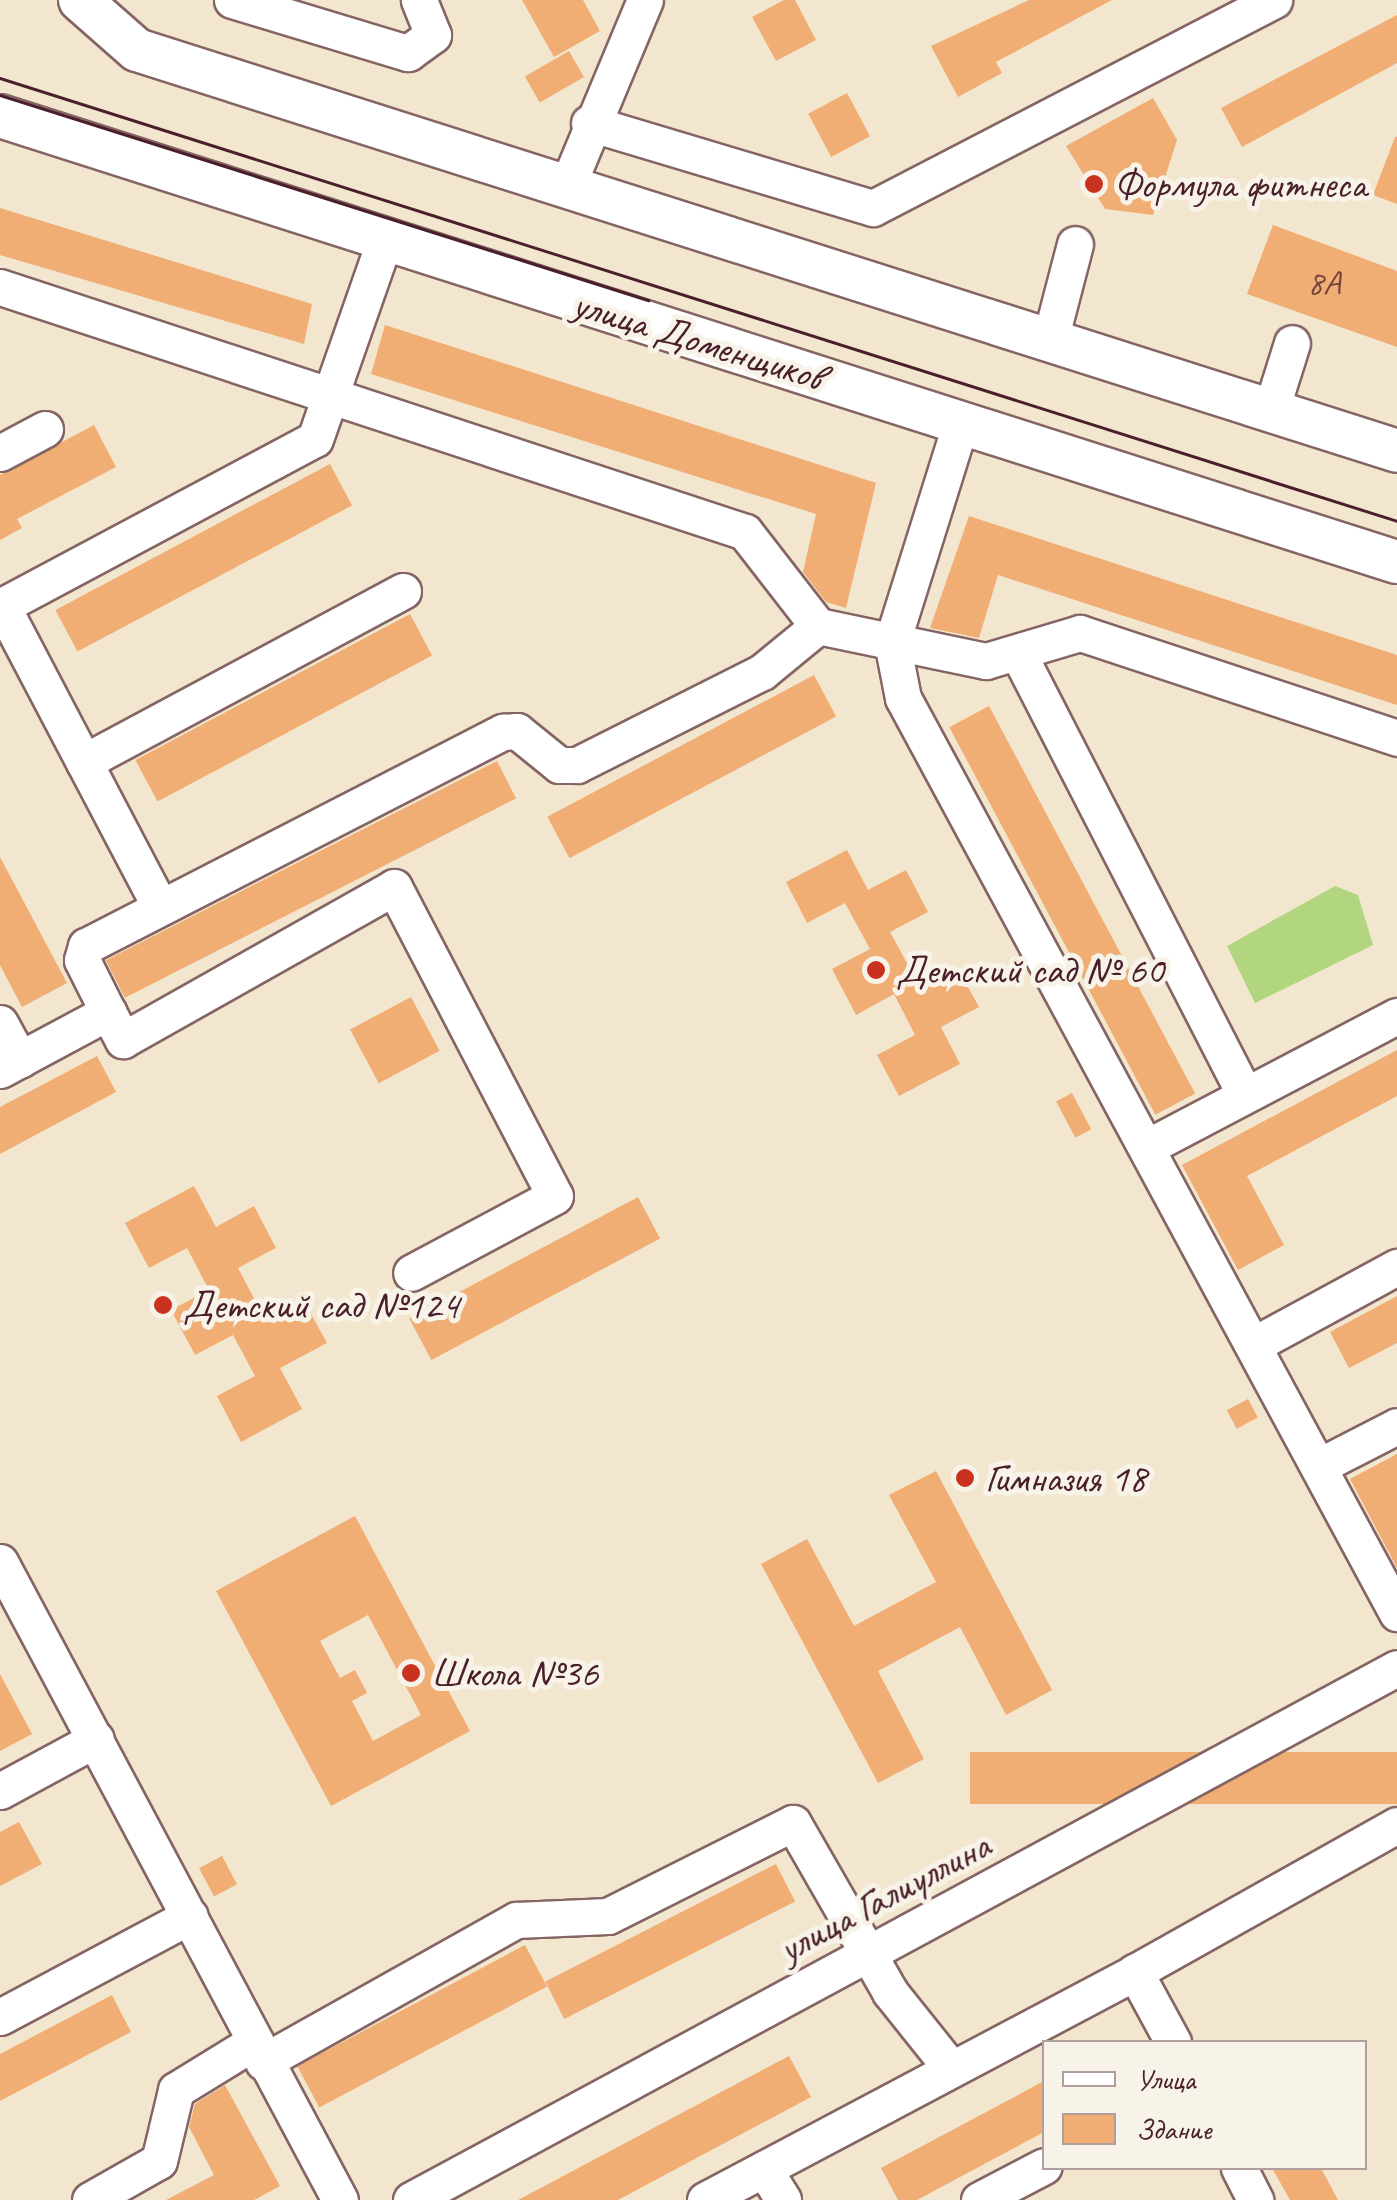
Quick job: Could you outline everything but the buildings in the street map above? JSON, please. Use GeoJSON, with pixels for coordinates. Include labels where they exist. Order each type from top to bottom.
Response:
{"type":"FeatureCollection","features":[{"type":"Feature","properties":{"kind":"main road"},"geometry":{"type":"LineString","coordinates":[[80,0],[137,50],[568,184],[1397,452]]}},
{"type":"Feature","properties":{"kind":"main road","name":"улица Доменщиков"},"geometry":{"type":"LineString","coordinates":[[0,116],[384,242],[1397,562]]}},
{"type":"Feature","properties":{"kind":"street"},"geometry":{"type":"LineString","coordinates":[[232,0],[408,53],[433,35],[419,0]]}},
{"type":"Feature","properties":{"kind":"street"},"geometry":{"type":"LineString","coordinates":[[568,184],[644,0]]}},
{"type":"Feature","properties":{"kind":"street"},"geometry":{"type":"LineString","coordinates":[[590,123],[873,208],[1274,0]]}},
{"type":"Feature","properties":{"kind":"street"},"geometry":{"type":"LineString","coordinates":[[160,906],[1,606],[308,444],[334,394],[384,242]]}},
{"type":"Feature","properties":{"kind":"street"},"geometry":{"type":"LineString","coordinates":[[1050,340],[1075,244]]}},
{"type":"Feature","properties":{"kind":"street"},"geometry":{"type":"LineString","coordinates":[[0,287],[745,532],[818,626],[986,661],[1080,633],[1397,738]]}},
{"type":"Feature","properties":{"kind":"street"},"geometry":{"type":"LineString","coordinates":[[1271,410],[1292,344]]}},
{"type":"Feature","properties":{"kind":"street"},"geometry":{"type":"LineString","coordinates":[[962,422],[892,642],[903,698],[1149,1146],[1397,1613]]}},
{"type":"Feature","properties":{"kind":"street"},"geometry":{"type":"LineString","coordinates":[[0,453],[45,429]]}},
{"type":"Feature","properties":{"kind":"street"},"geometry":{"type":"LineString","coordinates":[[84,762],[404,591]]}},
{"type":"Feature","properties":{"kind":"street"},"geometry":{"type":"LineString","coordinates":[[410,1273],[555,1196],[394,887],[123,1040],[81,952],[160,906],[502,732],[517,731],[559,765],[577,765],[762,672],[818,626]]}},
{"type":"Feature","properties":{"kind":"street"},"geometry":{"type":"LineString","coordinates":[[1018,652],[1245,1094]]}},
{"type":"Feature","properties":{"kind":"street"},"geometry":{"type":"LineString","coordinates":[[0,1023],[10,1065],[108,1012]]}},
{"type":"Feature","properties":{"kind":"street"},"geometry":{"type":"LineString","coordinates":[[1149,1146],[1397,1016]]}},
{"type":"Feature","properties":{"kind":"street"},"geometry":{"type":"LineString","coordinates":[[1255,1344],[1397,1267]]}},
{"type":"Feature","properties":{"kind":"street"},"geometry":{"type":"LineString","coordinates":[[1320,1465],[1397,1426]]}},
{"type":"Feature","properties":{"kind":"street"},"geometry":{"type":"LineString","coordinates":[[4,1580],[96,1738],[258,2052],[340,2200]]}},
{"type":"Feature","properties":{"kind":"street","name":"улица Галиуллина"},"geometry":{"type":"LineString","coordinates":[[411,2200],[1397,1668]]}},
{"type":"Feature","properties":{"kind":"street"},"geometry":{"type":"LineString","coordinates":[[0,1791],[96,1738]]}},
{"type":"Feature","properties":{"kind":"street"},"geometry":{"type":"LineString","coordinates":[[90,2200],[159,2162],[176,2090],[516,1920],[608,1916],[793,1822],[868,1954],[948,2066]]}},
{"type":"Feature","properties":{"kind":"street"},"geometry":{"type":"LineString","coordinates":[[705,2200],[948,2066],[1135,1972],[1397,1825]]}},
{"type":"Feature","properties":{"kind":"street"},"geometry":{"type":"LineString","coordinates":[[0,2016],[190,1916]]}},
{"type":"Feature","properties":{"kind":"street"},"geometry":{"type":"LineString","coordinates":[[1135,1972],[1172,2040]]}},
{"type":"Feature","properties":{"kind":"street"},"geometry":{"type":"LineString","coordinates":[[978,2200],[1042,2167]]}},
{"type":"Feature","properties":{"kind":"street"},"geometry":{"type":"LineString","coordinates":[[764,2169],[783,2200]]}},
{"type":"Feature","properties":{"kind":"street"},"geometry":{"type":"LineString","coordinates":[[1240,2170],[1255,2200]]}},
{"type":"Feature","properties":{"kind":"green space"},"geometry":{"type":"Polygon","coordinates":[[[1335,886],[1358,895],[1373,945],[1255,1003],[1227,946],[1335,886]]]}},
{"type":"Feature","properties":{"kind":"tram line"},"geometry":{"type":"LineString","coordinates":[[0,78],[1397,521]]}},
{"type":"Feature","properties":{"kind":"tram line"},"geometry":{"type":"LineString","coordinates":[[0,95],[648,300]]}},
{"type":"Feature","properties":{"kind":"place","name":"Формула фитнеса"},"geometry":{"type":"Point","coordinates":[1094,184]}},
{"type":"Feature","properties":{"kind":"place","name":"Детский сад № 60"},"geometry":{"type":"Point","coordinates":[876,970]}},
{"type":"Feature","properties":{"kind":"place","name":"Детский сад №124"},"geometry":{"type":"Point","coordinates":[163,1305]}},
{"type":"Feature","properties":{"kind":"place","name":"Гимназия 18"},"geometry":{"type":"Point","coordinates":[965,1478]}},
{"type":"Feature","properties":{"kind":"place","name":"Школа №36"},"geometry":{"type":"Point","coordinates":[411,1673]}}]}
